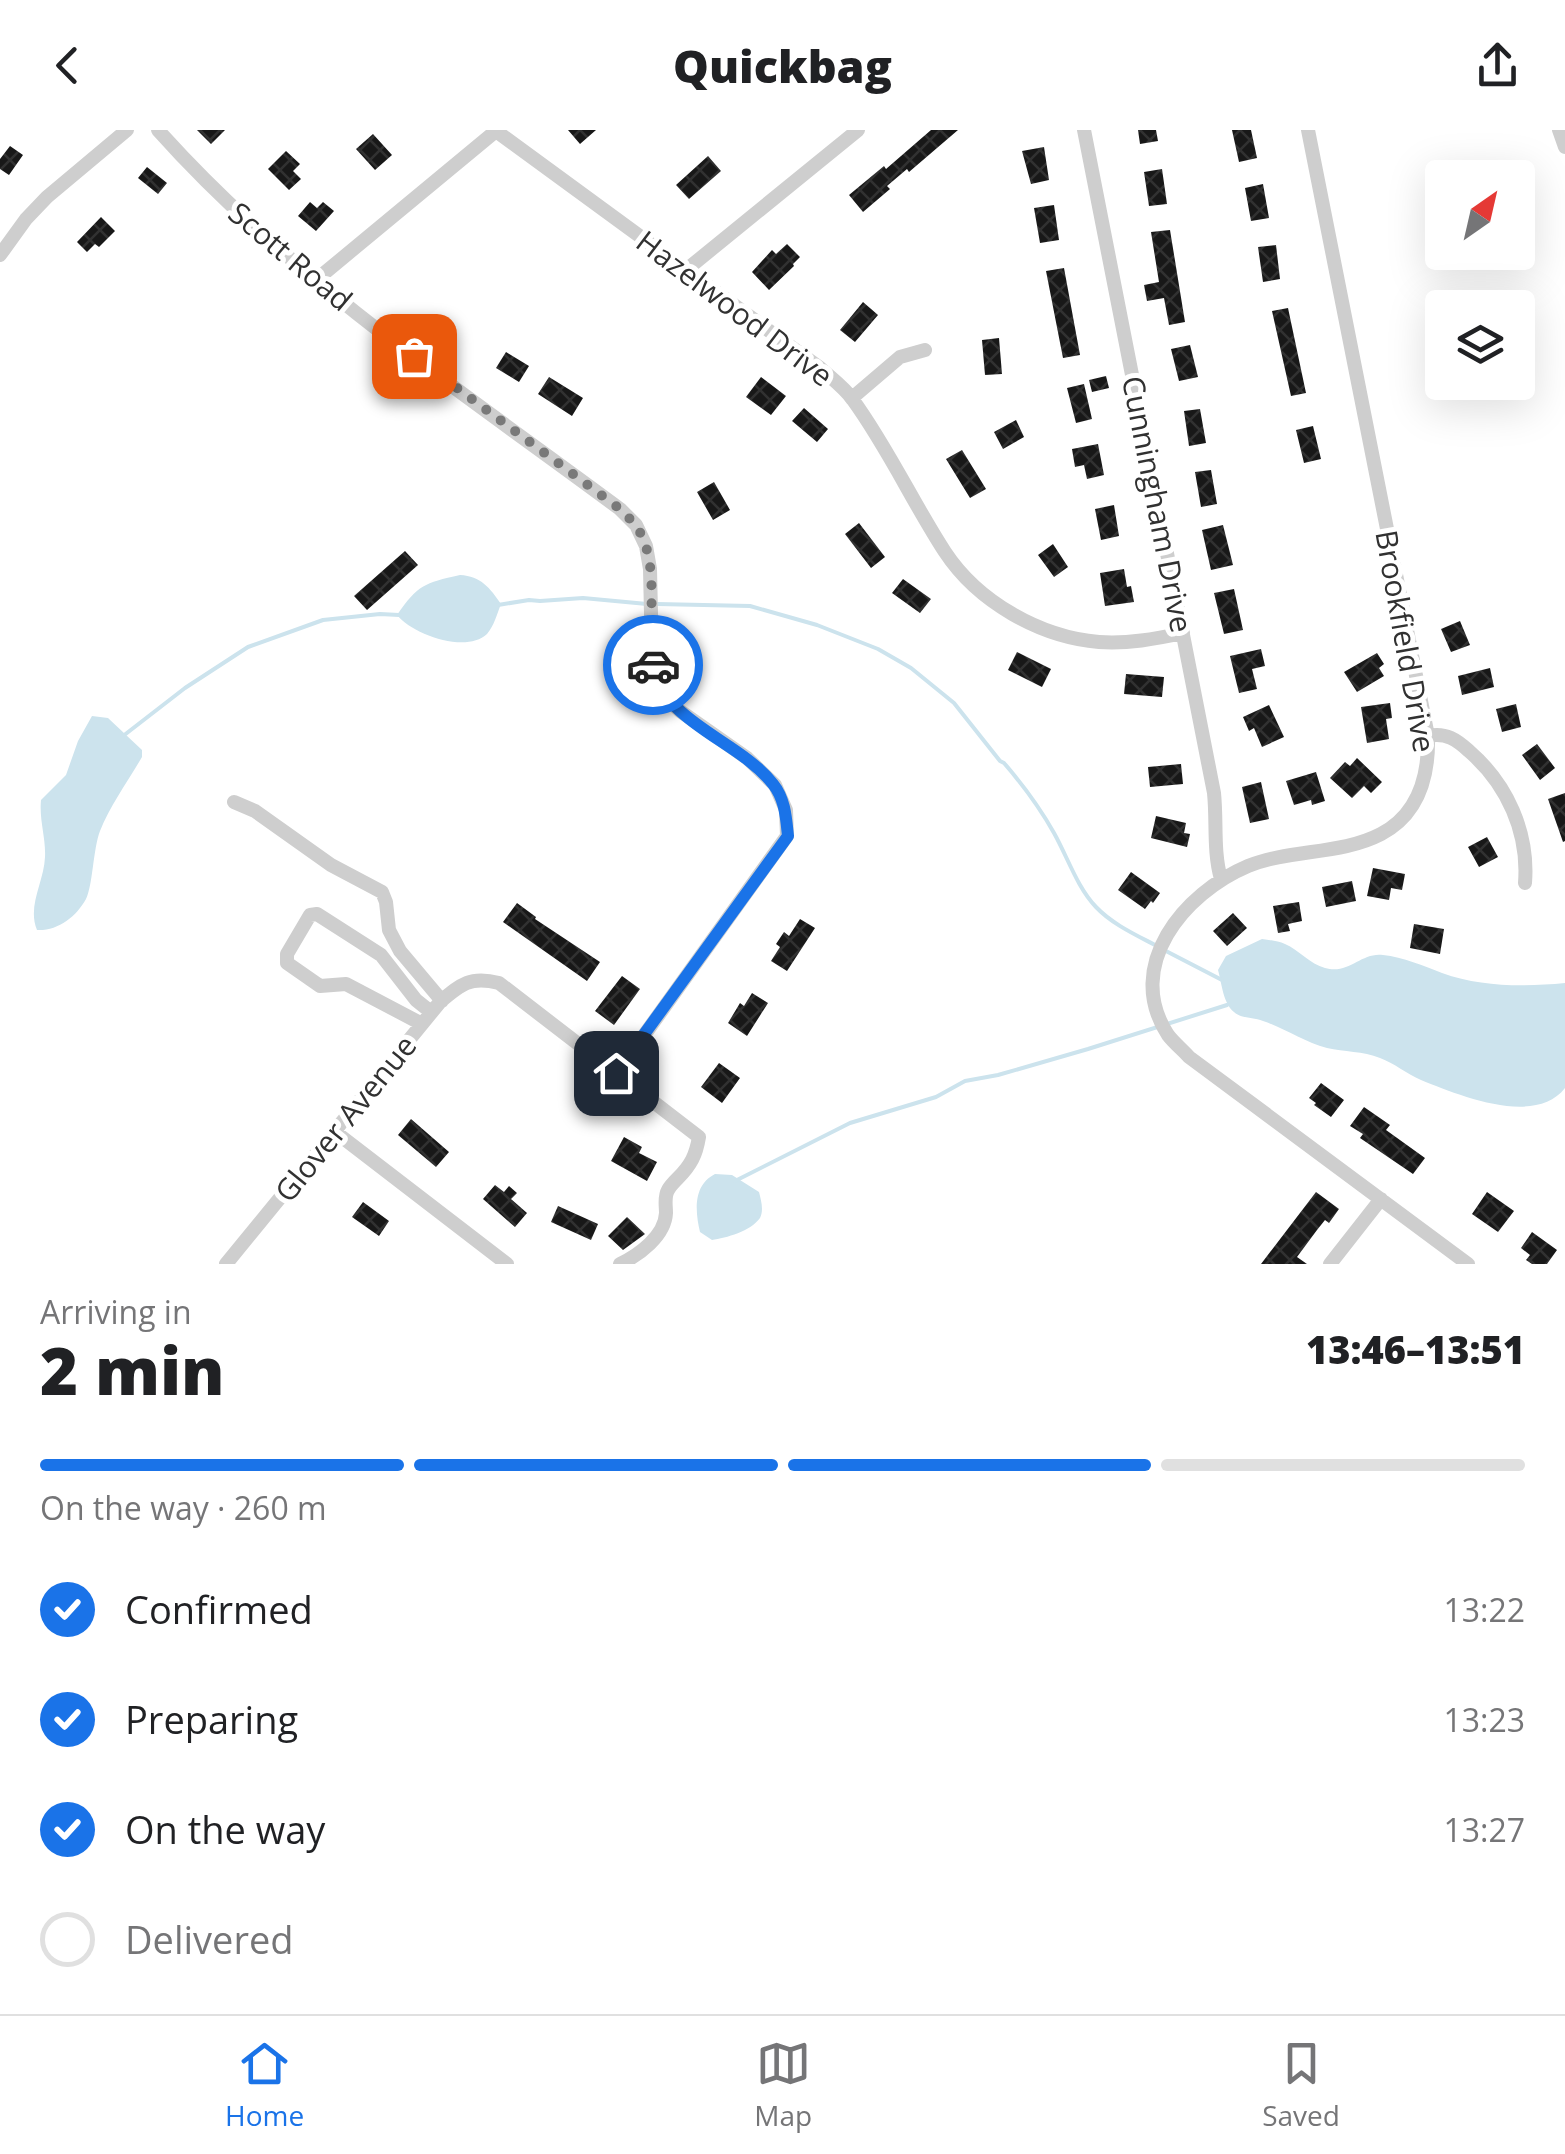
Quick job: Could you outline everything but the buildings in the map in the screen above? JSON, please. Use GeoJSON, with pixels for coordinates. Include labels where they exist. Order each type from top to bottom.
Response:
{"type":"FeatureCollection","features":[{"type":"Feature","properties":{"kind":"street","name":"Scott Road"},"geometry":{"type":"LineString","coordinates":[[158,130],[254,229],[620,509],[636,526],[646,546],[650,569],[655,678],[665,697],[680,712],[747,758],[775,786],[786,810],[788,836],[616,1073]]}},
{"type":"Feature","properties":{"kind":"street"},"geometry":{"type":"LineString","coordinates":[[686,270],[858,130]]}},
{"type":"Feature","properties":{"kind":"street","name":"Cunningham Drive"},"geometry":{"type":"LineString","coordinates":[[1084,130],[1214,793],[1216,861],[1221,879]]}},
{"type":"Feature","properties":{"kind":"street","name":"Brookfield Drive"},"geometry":{"type":"LineString","coordinates":[[1308,130],[1428,736],[1429,763],[1421,791],[1405,815],[1382,833],[1355,843],[1262,862],[1221,879],[1197,898],[1176,920],[1157,954],[1152,983],[1156,1011],[1169,1037],[1190,1057],[1468,1264]]}},
{"type":"Feature","properties":{"kind":"street"},"geometry":{"type":"LineString","coordinates":[[1559,130],[1565,148]]}},
{"type":"Feature","properties":{"kind":"street"},"geometry":{"type":"LineString","coordinates":[[0,255],[47,197],[122,131]]}},
{"type":"Feature","properties":{"kind":"street"},"geometry":{"type":"LineString","coordinates":[[316,280],[496,131]]}},
{"type":"Feature","properties":{"kind":"street","name":"Hazelwood Drive"},"geometry":{"type":"LineString","coordinates":[[496,131],[820,368],[852,398],[947,556],[977,589],[1013,615],[1054,633],[1098,642],[1143,642],[1183,633]]}},
{"type":"Feature","properties":{"kind":"street"},"geometry":{"type":"LineString","coordinates":[[852,398],[900,357],[924,350]]}},
{"type":"Feature","properties":{"kind":"street"},"geometry":{"type":"LineString","coordinates":[[1428,736],[1458,740],[1485,765],[1507,796],[1521,830],[1526,882]]}},
{"type":"Feature","properties":{"kind":"street"},"geometry":{"type":"LineString","coordinates":[[234,802],[255,811],[331,864],[382,892],[389,930],[432,1012]]}},
{"type":"Feature","properties":{"kind":"street"},"geometry":{"type":"LineString","coordinates":[[317,914],[381,955],[416,1000],[432,1012],[346,984],[320,986],[287,963],[287,954],[310,915],[317,914]]}},
{"type":"Feature","properties":{"kind":"street","name":"Glover Avenue"},"geometry":{"type":"LineString","coordinates":[[226,1264],[432,1012],[458,986],[482,979],[499,983],[616,1073]]}},
{"type":"Feature","properties":{"kind":"street"},"geometry":{"type":"LineString","coordinates":[[616,1073],[699,1137],[695,1158],[668,1189],[666,1219],[660,1230],[635,1257],[620,1264]]}},
{"type":"Feature","properties":{"kind":"street"},"geometry":{"type":"LineString","coordinates":[[334,1131],[507,1264]]}},
{"type":"Feature","properties":{"kind":"street"},"geometry":{"type":"LineString","coordinates":[[1330,1264],[1381,1199]]}},
{"type":"Feature","properties":{"kind":"water"},"geometry":{"type":"Polygon","coordinates":[[[460,575],[484,584],[501,604],[487,634],[478,640],[453,642],[427,635],[397,615],[423,587],[460,575]]]}},
{"type":"Feature","properties":{"kind":"water"},"geometry":{"type":"Polygon","coordinates":[[[92,716],[108,718],[142,750],[142,757],[100,831],[86,899],[66,922],[37,930],[34,912],[45,857],[41,800],[66,775],[92,716]]]}},
{"type":"Feature","properties":{"kind":"water"},"geometry":{"type":"Polygon","coordinates":[[[1262,939],[1285,944],[1325,968],[1341,969],[1383,955],[1472,981],[1518,985],[1565,983],[1565,1088],[1552,1099],[1535,1105],[1496,1104],[1416,1078],[1374,1056],[1327,1048],[1237,1014],[1225,998],[1218,970],[1226,956],[1262,939]]]}},
{"type":"Feature","properties":{"kind":"water"},"geometry":{"type":"Polygon","coordinates":[[[715,1174],[732,1175],[759,1192],[762,1208],[760,1218],[751,1227],[712,1240],[700,1232],[697,1207],[699,1192],[715,1174]]]}},
{"type":"Feature","properties":{"kind":"waterway"},"geometry":{"type":"LineString","coordinates":[[498,605],[583,598],[647,604]]}},
{"type":"Feature","properties":{"kind":"waterway"},"geometry":{"type":"LineString","coordinates":[[657,604],[750,606],[817,625],[878,649],[911,668],[954,703],[1024,788],[1096,907],[1155,945]]}},
{"type":"Feature","properties":{"kind":"waterway"},"geometry":{"type":"LineString","coordinates":[[123,736],[185,688],[248,647],[323,620],[399,615]]}},
{"type":"Feature","properties":{"kind":"waterway"},"geometry":{"type":"LineString","coordinates":[[1164,950],[1222,980]]}},
{"type":"Feature","properties":{"kind":"waterway"},"geometry":{"type":"LineString","coordinates":[[735,1181],[850,1123],[936,1097],[965,1081],[1088,1049],[1227,1005]]}},
{"type":"Feature","properties":{"kind":"way so far"},"geometry":{"type":"LineString","coordinates":[[414,356],[620,509],[636,526],[646,546],[650,569],[653,665]]}},
{"type":"Feature","properties":{"kind":"route"},"geometry":{"type":"LineString","coordinates":[[616,1073],[788,836],[786,810],[775,786],[747,758],[680,712],[665,697],[653,665]]}}]}
